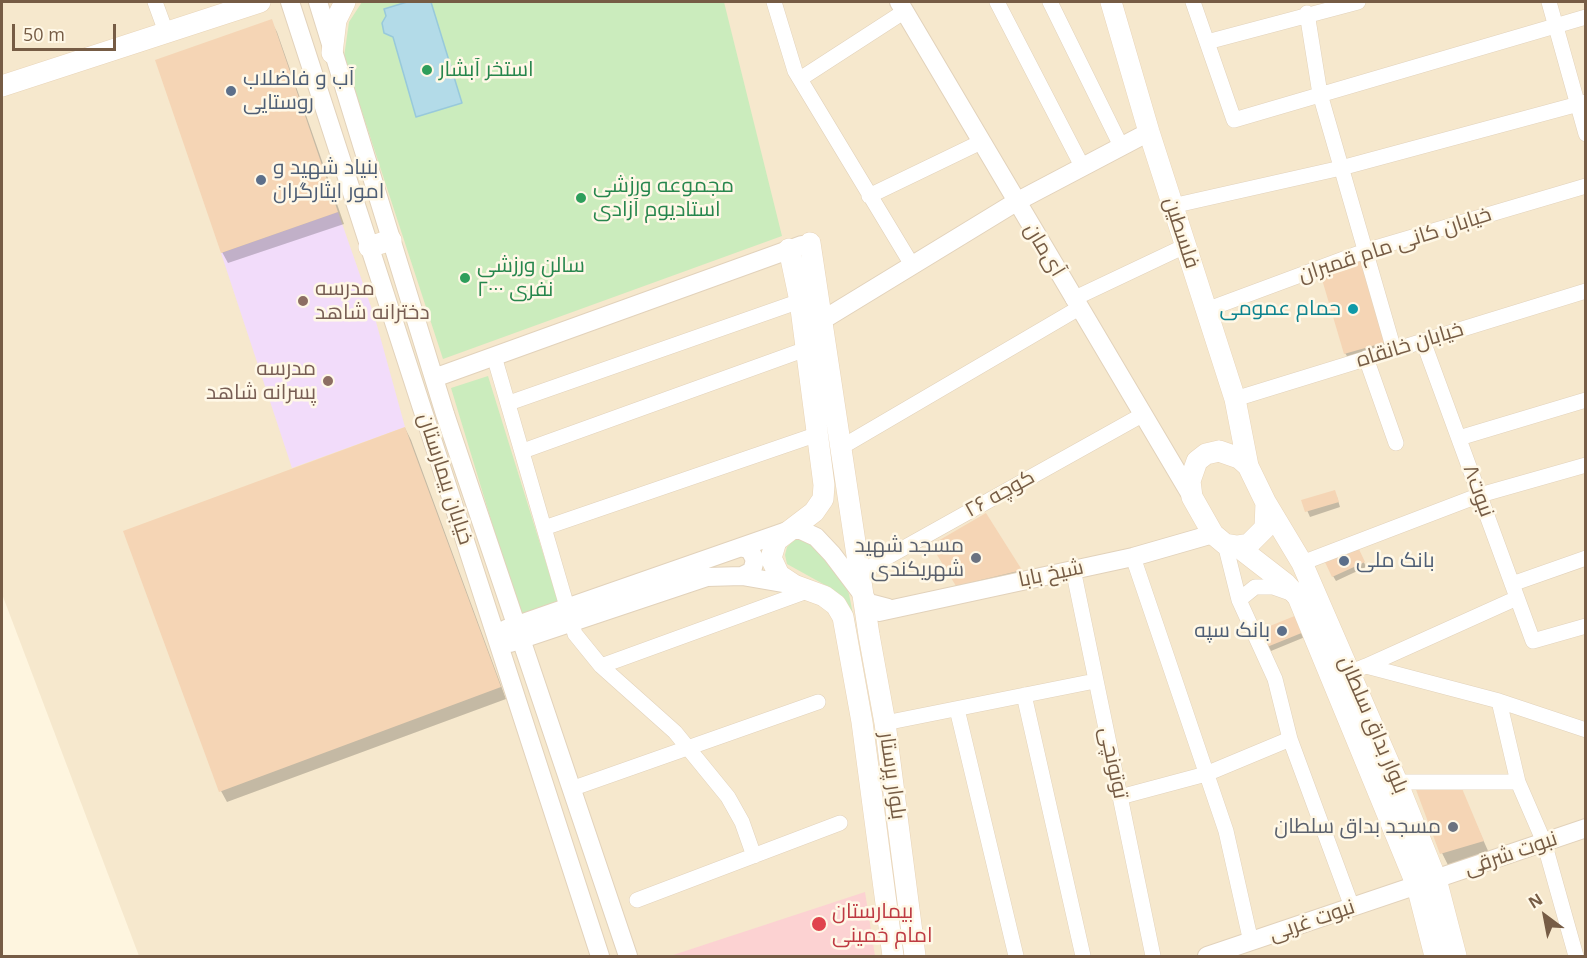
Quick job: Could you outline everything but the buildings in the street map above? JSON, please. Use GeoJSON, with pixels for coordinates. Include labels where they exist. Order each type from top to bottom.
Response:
{"type":"FeatureCollection","features":[{"type":"Feature","properties":{"kind":"main road"},"geometry":{"type":"LineString","coordinates":[[2,86],[260,2]]}},
{"type":"Feature","properties":{"kind":"main road"},"geometry":{"type":"LineString","coordinates":[[332,53],[336,20],[345,2]]}},
{"type":"Feature","properties":{"kind":"main road","name":"فلسطین"},"geometry":{"type":"LineString","coordinates":[[1111,2],[1149,132],[1234,399],[1248,466]]}},
{"type":"Feature","properties":{"kind":"main road"},"geometry":{"type":"LineString","coordinates":[[369,247],[391,240]]}},
{"type":"Feature","properties":{"kind":"main road"},"geometry":{"type":"LineString","coordinates":[[810,243],[812,323],[806,349],[824,486],[822,498],[814,512],[776,541],[771,558],[779,575],[836,605],[843,617],[862,722],[893,957]]}},
{"type":"Feature","properties":{"kind":"main road"},"geometry":{"type":"LineString","coordinates":[[789,249],[800,301],[812,323]]}},
{"type":"Feature","properties":{"kind":"main road","name":"بلوار پرستار"},"geometry":{"type":"LineString","coordinates":[[812,323],[840,448],[885,723],[915,957]]}},
{"type":"Feature","properties":{"kind":"main road"},"geometry":{"type":"LineString","coordinates":[[1225,541],[1249,544],[1259,537],[1265,528],[1266,503],[1248,466],[1229,452],[1219,451],[1206,454],[1197,461],[1192,470],[1192,497],[1225,541],[1286,584],[1298,597],[1426,883],[1435,957]]}},
{"type":"Feature","properties":{"kind":"main road","name":"بلوار بداق سلطان"},"geometry":{"type":"LineString","coordinates":[[1266,503],[1302,563],[1359,669],[1397,782],[1426,883],[1456,957]]}},
{"type":"Feature","properties":{"kind":"street"},"geometry":{"type":"LineString","coordinates":[[155,2],[166,32]]}},
{"type":"Feature","properties":{"kind":"street","name":"خیابان بیمارستان"},"geometry":{"type":"LineString","coordinates":[[290,2],[599,955]]}},
{"type":"Feature","properties":{"kind":"street"},"geometry":{"type":"LineString","coordinates":[[318,2],[434,378],[626,951],[599,955]]}},
{"type":"Feature","properties":{"kind":"street"},"geometry":{"type":"LineString","coordinates":[[774,2],[800,79],[912,265]]}},
{"type":"Feature","properties":{"kind":"street"},"geometry":{"type":"LineString","coordinates":[[997,2],[1082,166]]}},
{"type":"Feature","properties":{"kind":"street"},"geometry":{"type":"LineString","coordinates":[[1050,2],[1121,146]]}},
{"type":"Feature","properties":{"kind":"street"},"geometry":{"type":"LineString","coordinates":[[1193,2],[1234,120],[1586,17]]}},
{"type":"Feature","properties":{"kind":"street"},"geometry":{"type":"LineString","coordinates":[[1207,42],[1328,5],[1358,2]]}},
{"type":"Feature","properties":{"kind":"street"},"geometry":{"type":"LineString","coordinates":[[1549,2],[1581,104],[1586,134]]}},
{"type":"Feature","properties":{"kind":"street"},"geometry":{"type":"LineString","coordinates":[[800,79],[902,6]]}},
{"type":"Feature","properties":{"kind":"street","name":"آی‌مان"},"geometry":{"type":"LineString","coordinates":[[902,6],[1192,497]]}},
{"type":"Feature","properties":{"kind":"street"},"geometry":{"type":"LineString","coordinates":[[1307,13],[1320,94],[1394,350]]}},
{"type":"Feature","properties":{"kind":"street"},"geometry":{"type":"LineString","coordinates":[[1172,206],[1341,168],[1581,104]]}},
{"type":"Feature","properties":{"kind":"street"},"geometry":{"type":"LineString","coordinates":[[812,323],[1016,202],[1149,132]]}},
{"type":"Feature","properties":{"kind":"street"},"geometry":{"type":"LineString","coordinates":[[869,196],[981,142]]}},
{"type":"Feature","properties":{"kind":"street","name":"خیابان کانی مام قمبران"},"geometry":{"type":"LineString","coordinates":[[1206,310],[1365,251],[1586,186]]}},
{"type":"Feature","properties":{"kind":"street"},"geometry":{"type":"LineString","coordinates":[[434,378],[810,243]]}},
{"type":"Feature","properties":{"kind":"street"},"geometry":{"type":"LineString","coordinates":[[840,448],[1076,303],[1185,246]]}},
{"type":"Feature","properties":{"kind":"street","name":"خیابان خانقاه"},"geometry":{"type":"LineString","coordinates":[[1234,399],[1586,291]]}},
{"type":"Feature","properties":{"kind":"street"},"geometry":{"type":"LineString","coordinates":[[509,403],[800,301]]}},
{"type":"Feature","properties":{"kind":"street","name":"نبوت۸"},"geometry":{"type":"LineString","coordinates":[[1423,341],[1533,641],[1586,626]]}},
{"type":"Feature","properties":{"kind":"street"},"geometry":{"type":"LineString","coordinates":[[523,451],[806,349]]}},
{"type":"Feature","properties":{"kind":"street"},"geometry":{"type":"LineString","coordinates":[[494,356],[569,615],[584,647],[675,732],[728,797],[742,822],[754,856]]}},
{"type":"Feature","properties":{"kind":"street"},"geometry":{"type":"LineString","coordinates":[[1366,358],[1396,443]]}},
{"type":"Feature","properties":{"kind":"street"},"geometry":{"type":"LineString","coordinates":[[1459,438],[1586,400]]}},
{"type":"Feature","properties":{"kind":"street","name":"کوچه ۲۶"},"geometry":{"type":"LineString","coordinates":[[859,573],[1142,415]]}},
{"type":"Feature","properties":{"kind":"street"},"geometry":{"type":"LineString","coordinates":[[544,528],[818,434]]}},
{"type":"Feature","properties":{"kind":"street"},"geometry":{"type":"LineString","coordinates":[[1302,563],[1480,495],[1586,465]]}},
{"type":"Feature","properties":{"kind":"street"},"geometry":{"type":"LineString","coordinates":[[497,640],[569,615],[790,530],[809,533],[823,543],[863,596],[874,606],[888,608]]}},
{"type":"Feature","properties":{"kind":"street"},"geometry":{"type":"LineString","coordinates":[[1225,541],[1239,600],[1275,679],[1282,699],[1290,739],[1353,907]]}},
{"type":"Feature","properties":{"kind":"street","name":"شیخ بابا"},"geometry":{"type":"LineString","coordinates":[[888,608],[1072,569],[1225,541]]}},
{"type":"Feature","properties":{"kind":"street"},"geometry":{"type":"LineString","coordinates":[[741,547],[750,550],[756,560],[752,571],[742,576]]}},
{"type":"Feature","properties":{"kind":"street"},"geometry":{"type":"LineString","coordinates":[[1133,557],[1226,831],[1251,942]]}},
{"type":"Feature","properties":{"kind":"street"},"geometry":{"type":"LineString","coordinates":[[1359,669],[1514,591],[1586,558]]}},
{"type":"Feature","properties":{"kind":"street","name":"توتونچی"},"geometry":{"type":"LineString","coordinates":[[1072,569],[1153,957]]}},
{"type":"Feature","properties":{"kind":"street"},"geometry":{"type":"LineString","coordinates":[[569,615],[689,582],[725,575],[802,587]]}},
{"type":"Feature","properties":{"kind":"street"},"geometry":{"type":"LineString","coordinates":[[1239,600],[1255,587],[1263,586],[1282,590],[1298,597]]}},
{"type":"Feature","properties":{"kind":"street"},"geometry":{"type":"LineString","coordinates":[[602,666],[802,587]]}},
{"type":"Feature","properties":{"kind":"street"},"geometry":{"type":"LineString","coordinates":[[869,635],[872,618],[888,608]]}},
{"type":"Feature","properties":{"kind":"street"},"geometry":{"type":"LineString","coordinates":[[1359,669],[1499,701],[1586,730]]}},
{"type":"Feature","properties":{"kind":"street"},"geometry":{"type":"LineString","coordinates":[[885,723],[1095,681]]}},
{"type":"Feature","properties":{"kind":"street"},"geometry":{"type":"LineString","coordinates":[[1024,695],[1083,957]]}},
{"type":"Feature","properties":{"kind":"street"},"geometry":{"type":"LineString","coordinates":[[1499,701],[1518,782],[1544,842],[1576,957]]}},
{"type":"Feature","properties":{"kind":"street"},"geometry":{"type":"LineString","coordinates":[[572,789],[688,750],[818,702]]}},
{"type":"Feature","properties":{"kind":"street"},"geometry":{"type":"LineString","coordinates":[[957,709],[1016,957]]}},
{"type":"Feature","properties":{"kind":"street"},"geometry":{"type":"LineString","coordinates":[[1120,797],[1206,774],[1290,739]]}},
{"type":"Feature","properties":{"kind":"street"},"geometry":{"type":"LineString","coordinates":[[1397,782],[1518,782]]}},
{"type":"Feature","properties":{"kind":"street"},"geometry":{"type":"LineString","coordinates":[[638,900],[840,823]]}},
{"type":"Feature","properties":{"kind":"street","name":"نبوت شرقی"},"geometry":{"type":"LineString","coordinates":[[1426,883],[1586,828]]}},
{"type":"Feature","properties":{"kind":"street","name":"نبوت غربی"},"geometry":{"type":"LineString","coordinates":[[1207,957],[1426,883]]}},
{"type":"Feature","properties":{"kind":"shaded area"},"geometry":{"type":"Polygon","coordinates":[[[2,2],[1585,2],[1585,956],[139,956],[2,594],[2,2]]]}},
{"type":"Feature","properties":{"kind":"shaded area"},"geometry":{"type":"Polygon","coordinates":[[[338,212],[375,318],[405,427],[292,468],[221,253],[338,212]]]}},
{"type":"Feature","properties":{"kind":"shaded area","name":"بیمارستان امام خمینی"},"geometry":{"type":"Polygon","coordinates":[[[865,892],[875,956],[670,956],[865,892]]]}},
{"type":"Feature","properties":{"kind":"green space","name":"مجموعه ورزشی استادیوم آزادی"},"geometry":{"type":"Polygon","coordinates":[[[362,2],[724,2],[782,236],[443,359],[344,57],[349,22],[362,2]]]}},
{"type":"Feature","properties":{"kind":"green space"},"geometry":{"type":"Polygon","coordinates":[[[488,376],[559,605],[521,619],[451,388],[488,376]]]}},
{"type":"Feature","properties":{"kind":"green space"},"geometry":{"type":"Polygon","coordinates":[[[805,538],[839,571],[849,594],[857,635],[834,590],[787,564],[785,555],[787,547],[794,540],[805,538]]]}},
{"type":"Feature","properties":{"kind":"water","name":"استخر آبشار"},"geometry":{"type":"Polygon","coordinates":[[[407,2],[431,2],[462,103],[416,117],[393,37],[384,33],[382,23],[386,16],[384,9],[407,2]]]}},
{"type":"Feature","properties":{"kind":"place","name":"استخر آبشار"},"geometry":{"type":"Point","coordinates":[427,70]}},
{"type":"Feature","properties":{"kind":"place","name":"آب و فاضلاب روستایی"},"geometry":{"type":"Point","coordinates":[231,91]}},
{"type":"Feature","properties":{"kind":"place","name":"بنیاد شهید و امور ایثارگران"},"geometry":{"type":"Point","coordinates":[261,180]}},
{"type":"Feature","properties":{"kind":"place","name":"مجموعه ورزشی استادیوم آزادی"},"geometry":{"type":"Point","coordinates":[581,198]}},
{"type":"Feature","properties":{"kind":"place","name":"سالن ورزشی ۲۰۰۰ نفری"},"geometry":{"type":"Point","coordinates":[465,278]}},
{"type":"Feature","properties":{"kind":"place","name":"مدرسه دخترانه شاهد"},"geometry":{"type":"Point","coordinates":[303,301]}},
{"type":"Feature","properties":{"kind":"place","name":"حمام عمومی"},"geometry":{"type":"Point","coordinates":[1353,309]}},
{"type":"Feature","properties":{"kind":"place","name":"مدرسه پسرانه شاهد"},"geometry":{"type":"Point","coordinates":[328,381]}},
{"type":"Feature","properties":{"kind":"place","name":"مسجد شهید شهریکندی"},"geometry":{"type":"Point","coordinates":[976,558]}},
{"type":"Feature","properties":{"kind":"place","name":"بانک ملی"},"geometry":{"type":"Point","coordinates":[1344,561]}},
{"type":"Feature","properties":{"kind":"place","name":"بانک سپه"},"geometry":{"type":"Point","coordinates":[1282,631]}},
{"type":"Feature","properties":{"kind":"place","name":"مسجد بداق سلطان"},"geometry":{"type":"Point","coordinates":[1453,827]}},
{"type":"Feature","properties":{"kind":"place","name":"بیمارستان امام خمینی"},"geometry":{"type":"Point","coordinates":[819,924]}}]}
